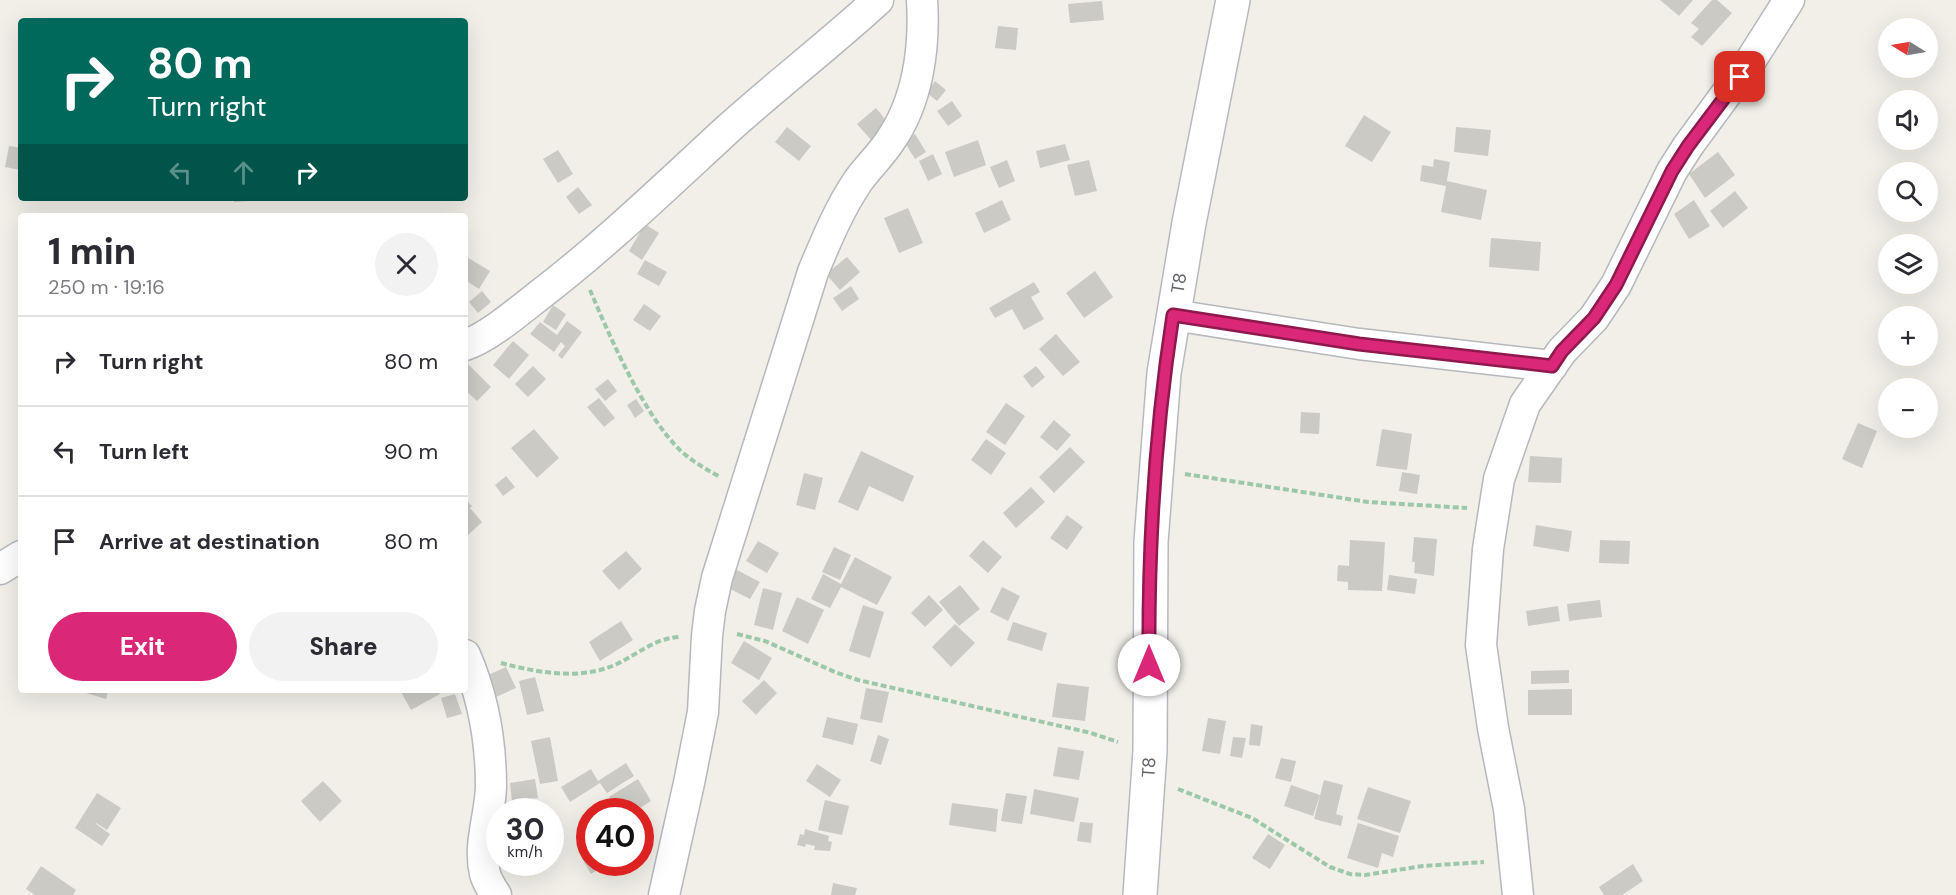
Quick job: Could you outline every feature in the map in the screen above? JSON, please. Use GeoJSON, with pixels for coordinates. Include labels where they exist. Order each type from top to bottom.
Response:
{"type":"FeatureCollection","features":[{"type":"Feature","properties":{"kind":"street"},"geometry":{"type":"LineString","coordinates":[[468,343],[517,313],[580,265],[648,206],[776,86],[846,30],[878,0]]}},
{"type":"Feature","properties":{"kind":"street"},"geometry":{"type":"LineString","coordinates":[[664,895],[703,712],[707,636],[717,578],[813,272],[858,181],[890,142],[908,111],[916,84],[922,34],[922,0]]}},
{"type":"Feature","properties":{"kind":"street","name":"T8"},"geometry":{"type":"LineString","coordinates":[[1140,895],[1149,766],[1149,610],[1155,469],[1164,373],[1233,0]]}},
{"type":"Feature","properties":{"kind":"street"},"geometry":{"type":"LineString","coordinates":[[1518,895],[1509,809],[1493,728],[1481,645],[1486,570],[1499,479],[1525,404],[1562,351],[1594,318],[1616,285],[1672,171],[1751,60],[1789,0]]}},
{"type":"Feature","properties":{"kind":"street"},"geometry":{"type":"LineString","coordinates":[[1173,315],[1359,344],[1552,366]]}},
{"type":"Feature","properties":{"kind":"street"},"geometry":{"type":"LineString","coordinates":[[0,568],[18,558]]}},
{"type":"Feature","properties":{"kind":"street"},"geometry":{"type":"LineString","coordinates":[[468,664],[478,692],[488,744],[491,788],[483,848],[485,876],[496,895]]}},
{"type":"Feature","properties":{"kind":"path"},"geometry":{"type":"LineString","coordinates":[[580,265],[625,366],[656,420],[680,449],[698,465],[744,490]]}},
{"type":"Feature","properties":{"kind":"path"},"geometry":{"type":"LineString","coordinates":[[1155,469],[1368,502],[1493,510]]}},
{"type":"Feature","properties":{"kind":"path"},"geometry":{"type":"LineString","coordinates":[[498,662],[549,672],[594,672],[672,637],[732,633],[747,635],[858,680],[1091,734],[1149,766],[1193,794],[1252,818],[1330,867],[1350,874],[1365,875],[1423,866],[1515,860]]}},
{"type":"Feature","properties":{"kind":"building"},"geometry":{"type":"Polygon","coordinates":[[[1660,0],[1693,0],[1679,16],[1660,0]]]}},
{"type":"Feature","properties":{"kind":"building"},"geometry":{"type":"Polygon","coordinates":[[[1712,0],[1717,0],[1732,13],[1702,46],[1691,37],[1699,29],[1691,23],[1712,0]]]}},
{"type":"Feature","properties":{"kind":"building"},"geometry":{"type":"Polygon","coordinates":[[[1102,1],[1104,20],[1070,23],[1068,4],[1102,1]]]}},
{"type":"Feature","properties":{"kind":"building"},"geometry":{"type":"Polygon","coordinates":[[[998,26],[1018,28],[1016,50],[995,48],[998,26]]]}},
{"type":"Feature","properties":{"kind":"building"},"geometry":{"type":"Polygon","coordinates":[[[935,81],[946,90],[937,101],[927,93],[935,81]]]}},
{"type":"Feature","properties":{"kind":"building"},"geometry":{"type":"Polygon","coordinates":[[[952,101],[962,116],[948,126],[937,111],[952,101]]]}},
{"type":"Feature","properties":{"kind":"building"},"geometry":{"type":"Polygon","coordinates":[[[876,108],[890,125],[872,141],[857,124],[876,108]]]}},
{"type":"Feature","properties":{"kind":"building"},"geometry":{"type":"Polygon","coordinates":[[[1364,115],[1391,132],[1372,162],[1345,146],[1364,115]]]}},
{"type":"Feature","properties":{"kind":"building"},"geometry":{"type":"Polygon","coordinates":[[[787,127],[811,146],[799,161],[775,142],[787,127]]]}},
{"type":"Feature","properties":{"kind":"building"},"geometry":{"type":"Polygon","coordinates":[[[1456,127],[1491,130],[1488,156],[1454,152],[1456,127]]]}},
{"type":"Feature","properties":{"kind":"building"},"geometry":{"type":"Polygon","coordinates":[[[915,134],[926,152],[915,159],[904,141],[915,134]]]}},
{"type":"Feature","properties":{"kind":"building"},"geometry":{"type":"Polygon","coordinates":[[[978,140],[986,165],[954,177],[945,152],[978,140]]]}},
{"type":"Feature","properties":{"kind":"building"},"geometry":{"type":"Polygon","coordinates":[[[1065,144],[1070,160],[1040,168],[1036,151],[1065,144]]]}},
{"type":"Feature","properties":{"kind":"building"},"geometry":{"type":"Polygon","coordinates":[[[9,146],[18,148],[18,169],[5,167],[9,146]]]}},
{"type":"Feature","properties":{"kind":"building"},"geometry":{"type":"Polygon","coordinates":[[[558,150],[573,174],[558,183],[543,159],[558,150]]]}},
{"type":"Feature","properties":{"kind":"building"},"geometry":{"type":"Polygon","coordinates":[[[1718,152],[1735,175],[1705,198],[1689,174],[1718,152]]]}},
{"type":"Feature","properties":{"kind":"building"},"geometry":{"type":"Polygon","coordinates":[[[933,154],[942,174],[928,181],[919,161],[933,154]]]}},
{"type":"Feature","properties":{"kind":"building"},"geometry":{"type":"Polygon","coordinates":[[[1434,159],[1450,162],[1446,186],[1420,181],[1422,165],[1433,167],[1434,159]]]}},
{"type":"Feature","properties":{"kind":"building"},"geometry":{"type":"Polygon","coordinates":[[[1007,160],[1015,181],[999,188],[990,167],[1007,160]]]}},
{"type":"Feature","properties":{"kind":"building"},"geometry":{"type":"Polygon","coordinates":[[[1089,160],[1097,191],[1075,196],[1067,165],[1089,160]]]}},
{"type":"Feature","properties":{"kind":"building"},"geometry":{"type":"Polygon","coordinates":[[[1447,181],[1487,190],[1481,220],[1441,212],[1447,181]]]}},
{"type":"Feature","properties":{"kind":"building"},"geometry":{"type":"Polygon","coordinates":[[[578,187],[592,205],[579,214],[566,197],[578,187]]]}},
{"type":"Feature","properties":{"kind":"building"},"geometry":{"type":"Polygon","coordinates":[[[1735,191],[1748,208],[1723,228],[1710,211],[1735,191]]]}},
{"type":"Feature","properties":{"kind":"building"},"geometry":{"type":"Polygon","coordinates":[[[1002,200],[1011,220],[984,233],[975,213],[1002,200]]]}},
{"type":"Feature","properties":{"kind":"building"},"geometry":{"type":"Polygon","coordinates":[[[1694,200],[1710,226],[1689,239],[1674,214],[1694,200]]]}},
{"type":"Feature","properties":{"kind":"building"},"geometry":{"type":"Polygon","coordinates":[[[908,208],[923,243],[899,253],[884,218],[908,208]]]}},
{"type":"Feature","properties":{"kind":"building"},"geometry":{"type":"Polygon","coordinates":[[[645,224],[659,233],[642,260],[629,251],[645,224]]]}},
{"type":"Feature","properties":{"kind":"building"},"geometry":{"type":"Polygon","coordinates":[[[1491,238],[1541,242],[1539,271],[1489,267],[1491,238]]]}},
{"type":"Feature","properties":{"kind":"building"},"geometry":{"type":"Polygon","coordinates":[[[847,257],[860,272],[840,290],[826,274],[847,257]]]}},
{"type":"Feature","properties":{"kind":"building"},"geometry":{"type":"Polygon","coordinates":[[[468,258],[490,271],[479,289],[468,282],[468,258]]]}},
{"type":"Feature","properties":{"kind":"building"},"geometry":{"type":"Polygon","coordinates":[[[645,260],[667,272],[659,286],[637,274],[645,260]]]}},
{"type":"Feature","properties":{"kind":"building"},"geometry":{"type":"Polygon","coordinates":[[[1095,271],[1113,297],[1084,318],[1066,293],[1095,271]]]}},
{"type":"Feature","properties":{"kind":"building"},"geometry":{"type":"Polygon","coordinates":[[[1034,282],[1040,292],[1031,297],[1044,319],[1024,330],[1012,309],[995,318],[989,308],[1034,282]]]}},
{"type":"Feature","properties":{"kind":"building"},"geometry":{"type":"Polygon","coordinates":[[[851,286],[859,299],[842,311],[833,298],[851,286]]]}},
{"type":"Feature","properties":{"kind":"building"},"geometry":{"type":"Polygon","coordinates":[[[482,291],[491,302],[478,313],[469,302],[482,291]]]}},
{"type":"Feature","properties":{"kind":"building"},"geometry":{"type":"Polygon","coordinates":[[[644,304],[661,316],[650,331],[633,320],[644,304]]]}},
{"type":"Feature","properties":{"kind":"building"},"geometry":{"type":"Polygon","coordinates":[[[553,305],[566,314],[556,330],[543,322],[553,305]]]}},
{"type":"Feature","properties":{"kind":"building"},"geometry":{"type":"Polygon","coordinates":[[[567,321],[582,332],[562,359],[558,355],[565,346],[561,342],[554,352],[530,334],[540,322],[557,335],[567,321]]]}},
{"type":"Feature","properties":{"kind":"building"},"geometry":{"type":"Polygon","coordinates":[[[1056,334],[1080,362],[1063,376],[1039,349],[1056,334]]]}},
{"type":"Feature","properties":{"kind":"building"},"geometry":{"type":"Polygon","coordinates":[[[513,341],[529,355],[509,379],[493,365],[513,341]]]}},
{"type":"Feature","properties":{"kind":"building"},"geometry":{"type":"Polygon","coordinates":[[[468,364],[491,387],[477,401],[468,393],[468,364]]]}},
{"type":"Feature","properties":{"kind":"building"},"geometry":{"type":"Polygon","coordinates":[[[533,366],[546,379],[528,397],[515,384],[533,366]]]}},
{"type":"Feature","properties":{"kind":"building"},"geometry":{"type":"Polygon","coordinates":[[[1036,366],[1045,377],[1032,388],[1023,376],[1036,366]]]}},
{"type":"Feature","properties":{"kind":"building"},"geometry":{"type":"Polygon","coordinates":[[[608,379],[617,391],[605,401],[595,389],[608,379]]]}},
{"type":"Feature","properties":{"kind":"building"},"geometry":{"type":"Polygon","coordinates":[[[599,398],[615,418],[604,427],[587,407],[599,398]]]}},
{"type":"Feature","properties":{"kind":"building"},"geometry":{"type":"Polygon","coordinates":[[[636,399],[644,411],[635,418],[627,405],[636,399]]]}},
{"type":"Feature","properties":{"kind":"building"},"geometry":{"type":"Polygon","coordinates":[[[1006,403],[1025,416],[1005,445],[986,432],[1006,403]]]}},
{"type":"Feature","properties":{"kind":"building"},"geometry":{"type":"Polygon","coordinates":[[[1301,412],[1320,413],[1319,434],[1300,433],[1301,412]]]}},
{"type":"Feature","properties":{"kind":"building"},"geometry":{"type":"Polygon","coordinates":[[[1054,420],[1071,435],[1057,451],[1040,437],[1054,420]]]}},
{"type":"Feature","properties":{"kind":"building"},"geometry":{"type":"Polygon","coordinates":[[[1858,423],[1877,431],[1862,468],[1842,459],[1858,423]]]}},
{"type":"Feature","properties":{"kind":"building"},"geometry":{"type":"Polygon","coordinates":[[[534,429],[559,458],[537,478],[511,448],[534,429]]]}},
{"type":"Feature","properties":{"kind":"building"},"geometry":{"type":"Polygon","coordinates":[[[1382,429],[1412,434],[1407,470],[1376,466],[1382,429]]]}},
{"type":"Feature","properties":{"kind":"building"},"geometry":{"type":"Polygon","coordinates":[[[986,439],[1006,453],[991,475],[971,460],[986,439]]]}},
{"type":"Feature","properties":{"kind":"building"},"geometry":{"type":"Polygon","coordinates":[[[1070,447],[1085,462],[1054,493],[1039,477],[1070,447]]]}},
{"type":"Feature","properties":{"kind":"building"},"geometry":{"type":"Polygon","coordinates":[[[861,451],[914,476],[903,502],[869,486],[858,511],[838,502],[861,451]]]}},
{"type":"Feature","properties":{"kind":"building"},"geometry":{"type":"Polygon","coordinates":[[[1530,456],[1562,458],[1561,483],[1528,482],[1530,456]]]}},
{"type":"Feature","properties":{"kind":"building"},"geometry":{"type":"Polygon","coordinates":[[[1402,472],[1420,475],[1417,494],[1399,491],[1402,472]]]}},
{"type":"Feature","properties":{"kind":"building"},"geometry":{"type":"Polygon","coordinates":[[[804,473],[823,478],[815,510],[796,505],[804,473]]]}},
{"type":"Feature","properties":{"kind":"building"},"geometry":{"type":"Polygon","coordinates":[[[506,476],[515,487],[503,496],[495,485],[506,476]]]}},
{"type":"Feature","properties":{"kind":"building"},"geometry":{"type":"Polygon","coordinates":[[[1031,487],[1045,502],[1016,528],[1003,513],[1031,487]]]}},
{"type":"Feature","properties":{"kind":"building"},"geometry":{"type":"Polygon","coordinates":[[[468,502],[472,506],[470,508],[482,522],[468,535],[468,502]]]}},
{"type":"Feature","properties":{"kind":"building"},"geometry":{"type":"Polygon","coordinates":[[[1067,515],[1083,527],[1067,550],[1050,538],[1067,515]]]}},
{"type":"Feature","properties":{"kind":"building"},"geometry":{"type":"Polygon","coordinates":[[[1536,525],[1572,531],[1569,552],[1533,546],[1536,525]]]}},
{"type":"Feature","properties":{"kind":"building"},"geometry":{"type":"Polygon","coordinates":[[[1414,537],[1437,539],[1434,576],[1414,573],[1415,562],[1412,562],[1414,537]]]}},
{"type":"Feature","properties":{"kind":"building"},"geometry":{"type":"Polygon","coordinates":[[[983,540],[1002,557],[988,573],[969,556],[983,540]]]}},
{"type":"Feature","properties":{"kind":"building"},"geometry":{"type":"Polygon","coordinates":[[[1350,540],[1385,542],[1382,591],[1348,590],[1348,582],[1337,581],[1338,565],[1349,566],[1350,540]]]}},
{"type":"Feature","properties":{"kind":"building"},"geometry":{"type":"Polygon","coordinates":[[[1600,540],[1630,541],[1629,564],[1599,563],[1600,540]]]}},
{"type":"Feature","properties":{"kind":"building"},"geometry":{"type":"Polygon","coordinates":[[[758,541],[779,553],[767,573],[746,561],[758,541]]]}},
{"type":"Feature","properties":{"kind":"building"},"geometry":{"type":"Polygon","coordinates":[[[834,547],[851,555],[840,580],[822,572],[834,547]]]}},
{"type":"Feature","properties":{"kind":"building"},"geometry":{"type":"Polygon","coordinates":[[[626,551],[642,569],[619,590],[602,571],[626,551]]]}},
{"type":"Feature","properties":{"kind":"building"},"geometry":{"type":"Polygon","coordinates":[[[855,557],[892,577],[877,605],[841,587],[830,608],[811,599],[823,574],[841,584],[855,557]]]}},
{"type":"Feature","properties":{"kind":"building"},"geometry":{"type":"Polygon","coordinates":[[[735,569],[760,582],[750,599],[726,587],[735,569]]]}},
{"type":"Feature","properties":{"kind":"building"},"geometry":{"type":"Polygon","coordinates":[[[1389,575],[1417,579],[1415,594],[1387,590],[1389,575]]]}},
{"type":"Feature","properties":{"kind":"building"},"geometry":{"type":"Polygon","coordinates":[[[960,585],[980,609],[959,626],[939,602],[960,585]]]}},
{"type":"Feature","properties":{"kind":"building"},"geometry":{"type":"Polygon","coordinates":[[[1002,587],[1020,596],[1008,621],[990,612],[1002,587]]]}},
{"type":"Feature","properties":{"kind":"building"},"geometry":{"type":"Polygon","coordinates":[[[763,588],[782,593],[773,630],[754,625],[763,588]]]}},
{"type":"Feature","properties":{"kind":"building"},"geometry":{"type":"Polygon","coordinates":[[[929,595],[943,610],[925,627],[911,613],[929,595]]]}},
{"type":"Feature","properties":{"kind":"building"},"geometry":{"type":"Polygon","coordinates":[[[797,597],[824,610],[808,644],[782,631],[797,597]]]}},
{"type":"Feature","properties":{"kind":"building"},"geometry":{"type":"Polygon","coordinates":[[[1600,600],[1602,617],[1569,621],[1567,604],[1600,600]]]}},
{"type":"Feature","properties":{"kind":"building"},"geometry":{"type":"Polygon","coordinates":[[[863,605],[884,612],[870,658],[849,651],[863,605]]]}},
{"type":"Feature","properties":{"kind":"building"},"geometry":{"type":"Polygon","coordinates":[[[1558,606],[1560,621],[1528,626],[1526,611],[1558,606]]]}},
{"type":"Feature","properties":{"kind":"building"},"geometry":{"type":"Polygon","coordinates":[[[621,621],[633,640],[600,661],[589,642],[621,621]]]}},
{"type":"Feature","properties":{"kind":"building"},"geometry":{"type":"Polygon","coordinates":[[[1013,622],[1047,633],[1042,651],[1007,640],[1013,622]]]}},
{"type":"Feature","properties":{"kind":"building"},"geometry":{"type":"Polygon","coordinates":[[[955,624],[975,643],[951,667],[932,647],[955,624]]]}},
{"type":"Feature","properties":{"kind":"building"},"geometry":{"type":"Polygon","coordinates":[[[744,641],[772,658],[759,680],[731,663],[744,641]]]}},
{"type":"Feature","properties":{"kind":"building"},"geometry":{"type":"Polygon","coordinates":[[[506,667],[516,688],[496,697],[486,676],[506,667]]]}},
{"type":"Feature","properties":{"kind":"building"},"geometry":{"type":"Polygon","coordinates":[[[1569,670],[1569,683],[1531,684],[1531,671],[1569,670]]]}},
{"type":"Feature","properties":{"kind":"building"},"geometry":{"type":"Polygon","coordinates":[[[535,677],[544,711],[527,715],[519,681],[535,677]]]}},
{"type":"Feature","properties":{"kind":"building"},"geometry":{"type":"Polygon","coordinates":[[[764,680],[777,693],[756,715],[742,701],[764,680]]]}},
{"type":"Feature","properties":{"kind":"building"},"geometry":{"type":"Polygon","coordinates":[[[1057,683],[1089,687],[1085,721],[1052,717],[1057,683]]]}},
{"type":"Feature","properties":{"kind":"building"},"geometry":{"type":"Polygon","coordinates":[[[866,688],[889,692],[882,723],[860,719],[866,688]]]}},
{"type":"Feature","properties":{"kind":"building"},"geometry":{"type":"Polygon","coordinates":[[[1572,689],[1572,715],[1528,715],[1528,690],[1572,689]]]}},
{"type":"Feature","properties":{"kind":"building"},"geometry":{"type":"Polygon","coordinates":[[[86,693],[107,693],[106,699],[86,693]]]}},
{"type":"Feature","properties":{"kind":"building"},"geometry":{"type":"Polygon","coordinates":[[[402,693],[440,694],[411,710],[402,693]]]}},
{"type":"Feature","properties":{"kind":"building"},"geometry":{"type":"Polygon","coordinates":[[[455,694],[462,714],[447,718],[441,698],[455,694]]]}},
{"type":"Feature","properties":{"kind":"building"},"geometry":{"type":"Polygon","coordinates":[[[827,717],[858,724],[853,745],[822,737],[827,717]]]}},
{"type":"Feature","properties":{"kind":"building"},"geometry":{"type":"Polygon","coordinates":[[[1208,718],[1226,721],[1220,754],[1202,751],[1208,718]]]}},
{"type":"Feature","properties":{"kind":"building"},"geometry":{"type":"Polygon","coordinates":[[[1251,724],[1263,726],[1260,746],[1249,745],[1251,724]]]}},
{"type":"Feature","properties":{"kind":"building"},"geometry":{"type":"Polygon","coordinates":[[[878,735],[889,739],[881,765],[870,761],[878,735]]]}},
{"type":"Feature","properties":{"kind":"building"},"geometry":{"type":"Polygon","coordinates":[[[550,737],[558,781],[540,784],[531,741],[550,737]]]}},
{"type":"Feature","properties":{"kind":"building"},"geometry":{"type":"Polygon","coordinates":[[[1233,737],[1246,738],[1242,758],[1230,756],[1233,737]]]}},
{"type":"Feature","properties":{"kind":"building"},"geometry":{"type":"Polygon","coordinates":[[[1058,747],[1084,751],[1079,780],[1053,776],[1058,747]]]}},
{"type":"Feature","properties":{"kind":"building"},"geometry":{"type":"Polygon","coordinates":[[[1281,758],[1296,761],[1291,782],[1275,778],[1281,758]]]}},
{"type":"Feature","properties":{"kind":"building"},"geometry":{"type":"Polygon","coordinates":[[[626,763],[634,776],[607,793],[600,783],[570,802],[561,787],[591,769],[598,781],[626,763]]]}},
{"type":"Feature","properties":{"kind":"building"},"geometry":{"type":"Polygon","coordinates":[[[817,764],[841,780],[830,797],[806,781],[817,764]]]}},
{"type":"Feature","properties":{"kind":"building"},"geometry":{"type":"Polygon","coordinates":[[[535,779],[538,798],[512,798],[510,783],[535,779]]]}},
{"type":"Feature","properties":{"kind":"building"},"geometry":{"type":"Polygon","coordinates":[[[638,779],[649,798],[610,798],[638,779]]]}},
{"type":"Feature","properties":{"kind":"building"},"geometry":{"type":"Polygon","coordinates":[[[1324,780],[1343,785],[1336,814],[1343,816],[1341,826],[1314,819],[1324,780]]]}},
{"type":"Feature","properties":{"kind":"building"},"geometry":{"type":"Polygon","coordinates":[[[323,781],[342,801],[320,822],[301,801],[323,781]]]}},
{"type":"Feature","properties":{"kind":"building"},"geometry":{"type":"Polygon","coordinates":[[[1291,785],[1320,795],[1313,816],[1284,806],[1291,785]]]}},
{"type":"Feature","properties":{"kind":"building"},"geometry":{"type":"Polygon","coordinates":[[[1368,787],[1411,801],[1400,833],[1357,819],[1368,787]]]}},
{"type":"Feature","properties":{"kind":"building"},"geometry":{"type":"Polygon","coordinates":[[[1034,789],[1079,798],[1074,822],[1030,814],[1034,789]]]}},
{"type":"Feature","properties":{"kind":"building"},"geometry":{"type":"Polygon","coordinates":[[[97,793],[121,808],[107,830],[96,823],[110,834],[102,846],[75,828],[97,793]]]}},
{"type":"Feature","properties":{"kind":"building"},"geometry":{"type":"Polygon","coordinates":[[[1006,793],[1027,796],[1022,824],[1001,821],[1006,793]]]}},
{"type":"Feature","properties":{"kind":"building"},"geometry":{"type":"Polygon","coordinates":[[[825,800],[849,806],[842,835],[818,830],[825,800]]]}},
{"type":"Feature","properties":{"kind":"building"},"geometry":{"type":"Polygon","coordinates":[[[952,803],[998,809],[996,832],[949,825],[952,803]]]}},
{"type":"Feature","properties":{"kind":"building"},"geometry":{"type":"Polygon","coordinates":[[[1080,822],[1093,823],[1091,843],[1077,841],[1080,822]]]}},
{"type":"Feature","properties":{"kind":"building"},"geometry":{"type":"Polygon","coordinates":[[[1358,823],[1399,836],[1393,857],[1382,853],[1378,868],[1347,858],[1358,823]]]}},
{"type":"Feature","properties":{"kind":"building"},"geometry":{"type":"Polygon","coordinates":[[[805,829],[829,836],[828,841],[832,842],[830,851],[814,850],[815,846],[806,844],[805,847],[797,845],[800,834],[804,835],[805,829]]]}},
{"type":"Feature","properties":{"kind":"building"},"geometry":{"type":"Polygon","coordinates":[[[1268,834],[1285,845],[1270,869],[1252,858],[1268,834]]]}},
{"type":"Feature","properties":{"kind":"building"},"geometry":{"type":"Polygon","coordinates":[[[1633,864],[1643,881],[1622,895],[1604,895],[1599,887],[1633,864]]]}},
{"type":"Feature","properties":{"kind":"building"},"geometry":{"type":"Polygon","coordinates":[[[41,866],[76,890],[73,895],[35,895],[26,889],[41,866]]]}},
{"type":"Feature","properties":{"kind":"building"},"geometry":{"type":"Polygon","coordinates":[[[833,883],[857,888],[855,895],[831,895],[833,883]]]}},
{"type":"Feature","properties":{"kind":"route"},"geometry":{"type":"LineString","coordinates":[[1149,665],[1155,469],[1164,373],[1173,315],[1359,344],[1552,366],[1562,351],[1594,318],[1616,285],[1672,171],[1740,77]]}}]}
